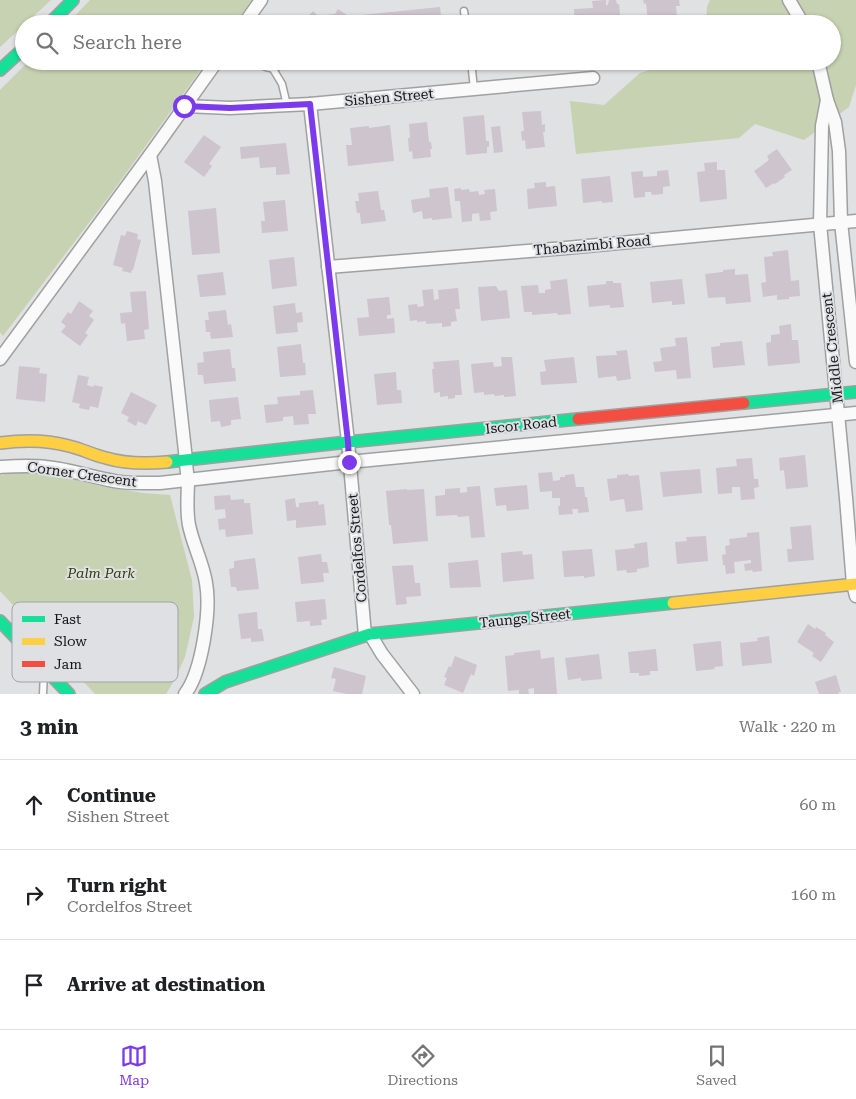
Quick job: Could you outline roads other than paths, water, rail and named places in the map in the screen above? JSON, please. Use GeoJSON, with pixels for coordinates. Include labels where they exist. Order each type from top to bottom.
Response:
{"type":"FeatureCollection","features":[{"type":"Feature","properties":{"kind":"street"},"geometry":{"type":"LineString","coordinates":[[58,15],[73,0]]}},
{"type":"Feature","properties":{"kind":"street"},"geometry":{"type":"LineString","coordinates":[[250,15],[261,0]]}},
{"type":"Feature","properties":{"kind":"street"},"geometry":{"type":"LineString","coordinates":[[788,0],[797,15]]}},
{"type":"Feature","properties":{"kind":"street"},"geometry":{"type":"LineString","coordinates":[[0,70],[15,56]]}},
{"type":"Feature","properties":{"kind":"street"},"geometry":{"type":"LineString","coordinates":[[0,359],[210,70]]}},
{"type":"Feature","properties":{"kind":"street","name":"Middle Crescent"},"geometry":{"type":"LineString","coordinates":[[820,70],[827,100],[835,122],[839,151],[841,222],[856,362]]}},
{"type":"Feature","properties":{"kind":"street","name":"Sishen Street"},"geometry":{"type":"LineString","coordinates":[[184,106],[230,108],[310,104],[593,78]]}},
{"type":"Feature","properties":{"kind":"street","name":"Middle Crescent"},"geometry":{"type":"LineString","coordinates":[[827,100],[822,126],[820,224],[855,588]]}},
{"type":"Feature","properties":{"kind":"street","name":"Cordelfos Street"},"geometry":{"type":"LineString","coordinates":[[310,104],[348,442],[367,635],[414,694]]}},
{"type":"Feature","properties":{"kind":"street"},"geometry":{"type":"LineString","coordinates":[[150,155],[155,181],[186,460],[189,526],[206,582],[208,595],[203,644],[196,673],[188,693]]}},
{"type":"Feature","properties":{"kind":"street","name":"Thabazimbi Road"},"geometry":{"type":"LineString","coordinates":[[328,267],[566,248],[856,221]]}},
{"type":"Feature","properties":{"kind":"street","name":"Iscor Road"},"geometry":{"type":"LineString","coordinates":[[186,460],[348,442],[856,392]]}},
{"type":"Feature","properties":{"kind":"street","name":"Iscor Road"},"geometry":{"type":"LineString","coordinates":[[188,480],[349,462],[856,413]]}},
{"type":"Feature","properties":{"kind":"street","name":"Corner Crescent"},"geometry":{"type":"LineString","coordinates":[[0,443],[13,441],[40,442],[67,446],[118,461],[136,463],[186,460]]}},
{"type":"Feature","properties":{"kind":"street","name":"Corner Crescent"},"geometry":{"type":"LineString","coordinates":[[0,467],[24,465],[47,467],[137,484],[188,480]]}},
{"type":"Feature","properties":{"kind":"street","name":"Taungs Street"},"geometry":{"type":"LineString","coordinates":[[205,694],[225,682],[367,635],[855,588]]}},
{"type":"Feature","properties":{"kind":"street"},"geometry":{"type":"LineString","coordinates":[[0,621],[12,634]]}},
{"type":"Feature","properties":{"kind":"street"},"geometry":{"type":"LineString","coordinates":[[58,682],[69,694]]}},
{"type":"Feature","properties":{"kind":"lane"},"geometry":{"type":"LineString","coordinates":[[464,11],[465,15]]}},
{"type":"Feature","properties":{"kind":"lane"},"geometry":{"type":"LineString","coordinates":[[274,70],[282,84],[286,105]]}},
{"type":"Feature","properties":{"kind":"lane"},"geometry":{"type":"LineString","coordinates":[[471,70],[474,89]]}},
{"type":"Feature","properties":{"kind":"park label","name":"Palm Park"},"geometry":{"type":"Point","coordinates":[101,573]}}]}
